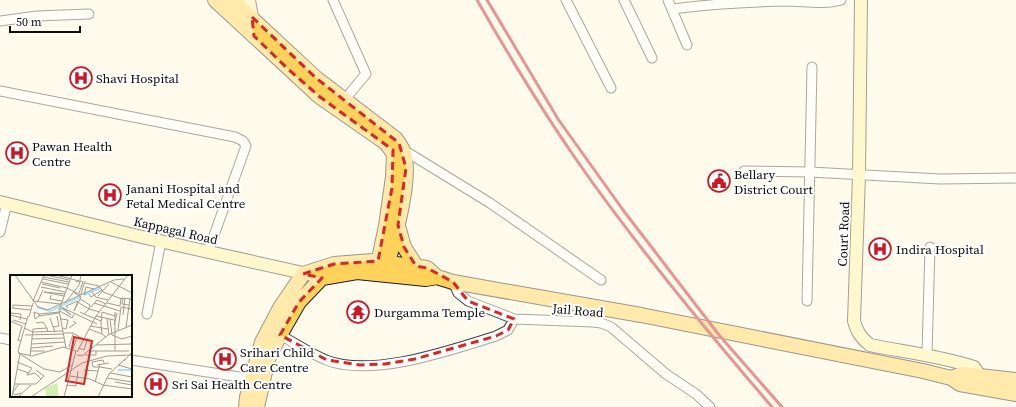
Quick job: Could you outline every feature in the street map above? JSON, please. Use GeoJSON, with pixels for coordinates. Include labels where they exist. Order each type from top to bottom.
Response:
{"type":"FeatureCollection","features":[{"type":"Feature","properties":{"kind":"main road"},"geometry":{"type":"LineString","coordinates":[[215,0],[320,97],[386,143],[392,150],[395,158],[394,177],[386,226],[382,268]]}},
{"type":"Feature","properties":{"kind":"main road"},"geometry":{"type":"LineString","coordinates":[[232,0],[316,78],[391,134],[402,149],[405,156],[406,168],[398,225],[382,268]]}},
{"type":"Feature","properties":{"kind":"main road"},"geometry":{"type":"LineString","coordinates":[[398,225],[404,247],[416,266]]}},
{"type":"Feature","properties":{"kind":"main road"},"geometry":{"type":"LineString","coordinates":[[246,407],[262,342],[280,308],[303,274],[334,264],[382,268],[426,279],[438,276]]}},
{"type":"Feature","properties":{"kind":"main road"},"geometry":{"type":"LineString","coordinates":[[257,407],[268,359],[280,335],[299,302],[322,278],[382,268],[416,266],[428,268],[438,276],[453,282],[641,315],[951,378],[960,384],[1016,394]]}},
{"type":"Feature","properties":{"kind":"main road"},"geometry":{"type":"LineString","coordinates":[[951,378],[962,374],[1016,380]]}},
{"type":"Feature","properties":{"kind":"street"},"geometry":{"type":"LineString","coordinates":[[249,0],[254,36]]}},
{"type":"Feature","properties":{"kind":"street"},"geometry":{"type":"LineString","coordinates":[[333,0],[366,74],[345,99]]}},
{"type":"Feature","properties":{"kind":"street"},"geometry":{"type":"LineString","coordinates":[[566,0],[612,88]]}},
{"type":"Feature","properties":{"kind":"street"},"geometry":{"type":"LineString","coordinates":[[624,0],[652,58]]}},
{"type":"Feature","properties":{"kind":"street"},"geometry":{"type":"LineString","coordinates":[[687,45],[670,4],[804,0],[833,2],[840,0]]}},
{"type":"Feature","properties":{"kind":"street","name":"Court Road"},"geometry":{"type":"LineString","coordinates":[[862,0],[859,176],[854,321],[863,340],[870,345],[927,354],[974,367],[980,376]]}},
{"type":"Feature","properties":{"kind":"street"},"geometry":{"type":"LineString","coordinates":[[0,21],[37,16],[89,14]]}},
{"type":"Feature","properties":{"kind":"street"},"geometry":{"type":"LineString","coordinates":[[807,301],[812,67]]}},
{"type":"Feature","properties":{"kind":"street"},"geometry":{"type":"LineString","coordinates":[[0,91],[99,109],[243,141],[246,146],[208,252]]}},
{"type":"Feature","properties":{"kind":"street"},"geometry":{"type":"LineString","coordinates":[[402,149],[490,203],[600,280]]}},
{"type":"Feature","properties":{"kind":"street"},"geometry":{"type":"LineString","coordinates":[[744,171],[810,172],[859,176],[940,179],[1016,178]]}},
{"type":"Feature","properties":{"kind":"street"},"geometry":{"type":"LineString","coordinates":[[0,232],[3,203]]}},
{"type":"Feature","properties":{"kind":"street","name":"Kappagal Road"},"geometry":{"type":"LineString","coordinates":[[3,203],[322,278]]}},
{"type":"Feature","properties":{"kind":"street"},"geometry":{"type":"LineString","coordinates":[[147,314],[161,241]]}},
{"type":"Feature","properties":{"kind":"street"},"geometry":{"type":"LineString","coordinates":[[927,354],[930,247]]}},
{"type":"Feature","properties":{"kind":"street","name":"Jail Road"},"geometry":{"type":"LineString","coordinates":[[453,282],[458,293],[468,301],[514,319],[593,322],[611,327],[666,374],[696,394],[710,407]]}},
{"type":"Feature","properties":{"kind":"street"},"geometry":{"type":"LineString","coordinates":[[280,335],[327,360],[360,365],[385,364],[415,359],[496,336],[508,330],[514,319]]}},
{"type":"Feature","properties":{"kind":"street"},"geometry":{"type":"LineString","coordinates":[[0,338],[10,340]]}},
{"type":"Feature","properties":{"kind":"street"},"geometry":{"type":"LineString","coordinates":[[132,360],[252,379]]}},
{"type":"Feature","properties":{"kind":"highlighted area"},"geometry":{"type":"Polygon","coordinates":[[[252,17],[316,78],[399,143],[406,168],[398,225],[404,247],[416,266],[427,268],[453,282],[468,301],[514,319],[508,330],[496,336],[415,359],[385,364],[360,365],[327,360],[280,335],[299,302],[322,278],[303,274],[334,264],[378,261],[392,188],[393,150],[320,97],[288,69],[254,36],[252,17]]]}},
{"type":"Feature","properties":{"kind":"railway"},"geometry":{"type":"LineString","coordinates":[[477,0],[514,63],[566,145],[602,196],[673,288],[772,407]]}},
{"type":"Feature","properties":{"kind":"railway"},"geometry":{"type":"LineString","coordinates":[[487,0],[558,119],[623,210],[719,335],[782,407]]}},
{"type":"Feature","properties":{"kind":"place","name":"Shavi Hospital"},"geometry":{"type":"Point","coordinates":[81,78]}},
{"type":"Feature","properties":{"kind":"place","name":"Pawan Health Centre"},"geometry":{"type":"Point","coordinates":[17,153]}},
{"type":"Feature","properties":{"kind":"place","name":"Bellary District Court"},"geometry":{"type":"Point","coordinates":[719,181]}},
{"type":"Feature","properties":{"kind":"place","name":"Janani Hospital and Fetal Medical Centre"},"geometry":{"type":"Point","coordinates":[110,195]}},
{"type":"Feature","properties":{"kind":"place","name":"Indira Hospital"},"geometry":{"type":"Point","coordinates":[880,249]}},
{"type":"Feature","properties":{"kind":"place","name":"Durgamma Temple"},"geometry":{"type":"Point","coordinates":[358,312]}},
{"type":"Feature","properties":{"kind":"place","name":"Srihari Child Care Centre"},"geometry":{"type":"Point","coordinates":[225,359]}},
{"type":"Feature","properties":{"kind":"place","name":"Sri Sai Health Centre"},"geometry":{"type":"Point","coordinates":[156,384]}}]}
